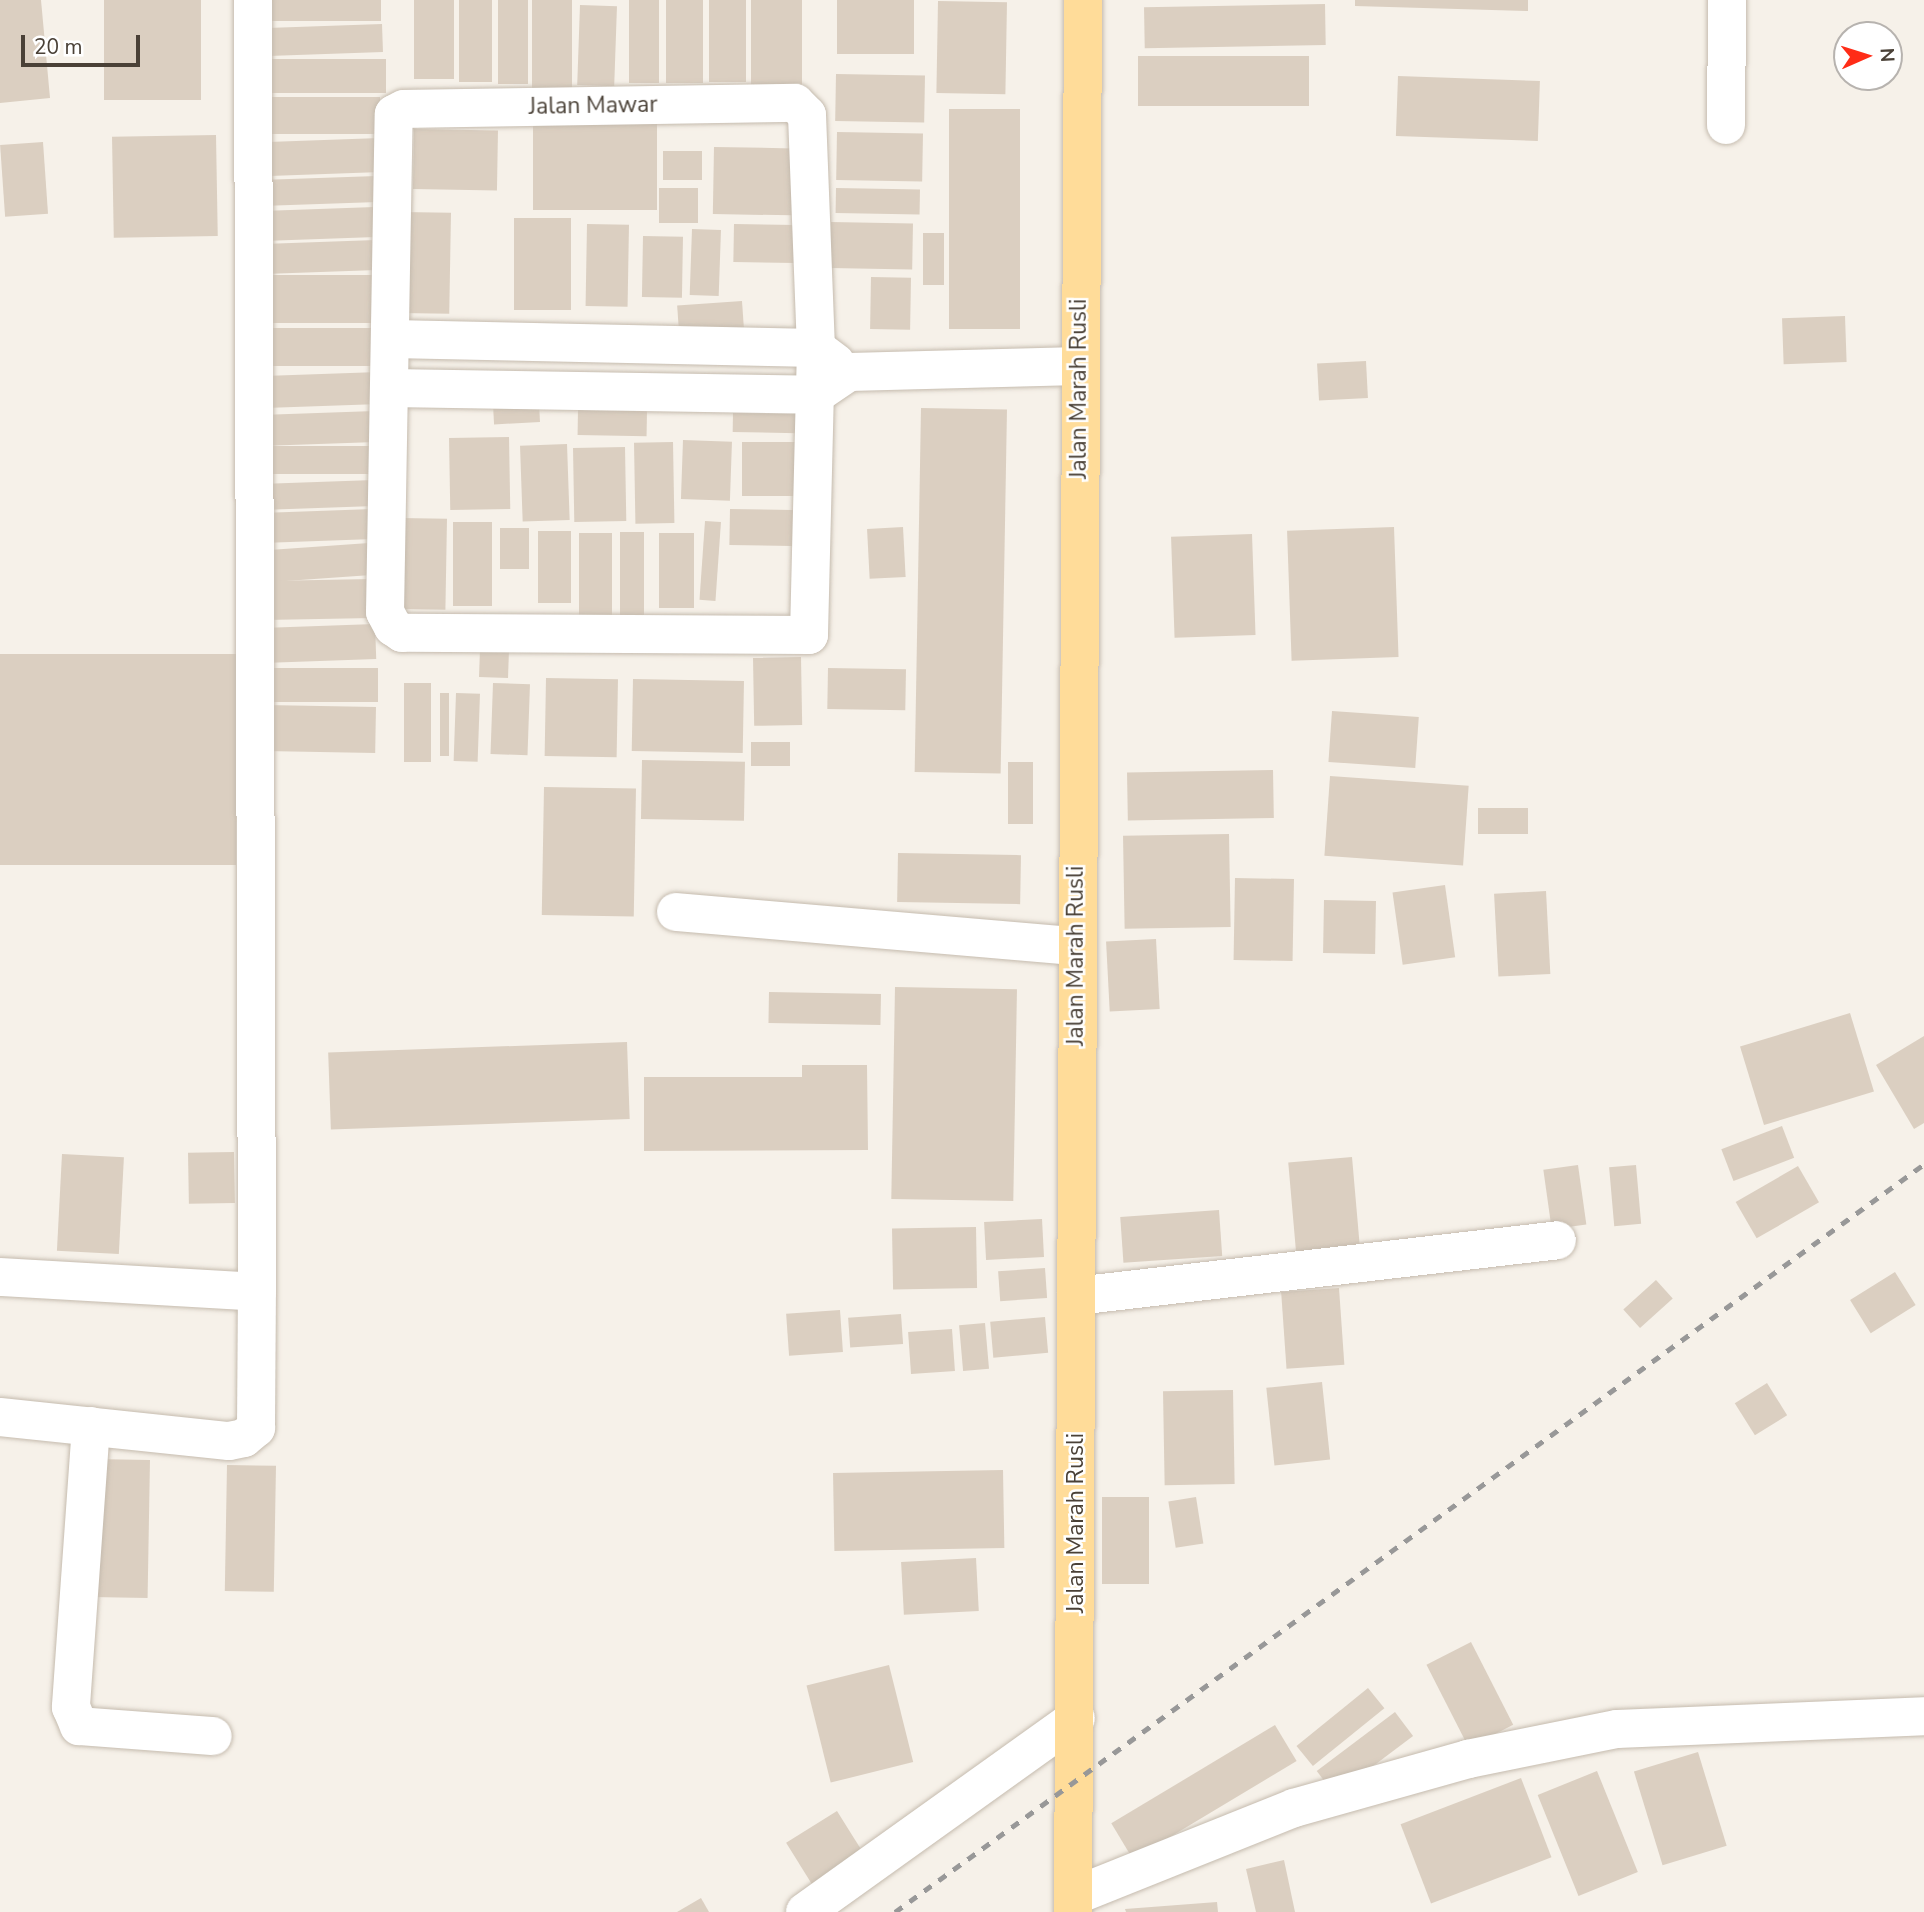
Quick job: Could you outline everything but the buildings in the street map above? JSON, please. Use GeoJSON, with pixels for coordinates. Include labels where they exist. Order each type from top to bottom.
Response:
{"type":"FeatureCollection","features":[{"type":"Feature","properties":{"kind":"main road","name":"Jalan Marah Rusli"},"geometry":{"type":"LineString","coordinates":[[1073,1904],[1083,0]]}},
{"type":"Feature","properties":{"kind":"street"},"geometry":{"type":"LineString","coordinates":[[0,1417],[229,1441],[244,1438],[256,1428],[253,0]]}},
{"type":"Feature","properties":{"kind":"street"},"geometry":{"type":"LineString","coordinates":[[1726,125],[1727,0]]}},
{"type":"Feature","properties":{"kind":"street","name":"Jalan Mawar"},"geometry":{"type":"LineString","coordinates":[[391,339],[394,114],[404,109],[795,103],[807,115],[816,348]]}},
{"type":"Feature","properties":{"kind":"street"},"geometry":{"type":"LineString","coordinates":[[816,348],[809,635],[402,633],[385,612],[391,339],[816,348],[849,372]]}},
{"type":"Feature","properties":{"kind":"street"},"geometry":{"type":"LineString","coordinates":[[390,388],[815,396],[849,372],[1079,366]]}},
{"type":"Feature","properties":{"kind":"street"},"geometry":{"type":"LineString","coordinates":[[676,912],[1076,946]]}},
{"type":"Feature","properties":{"kind":"street"},"geometry":{"type":"LineString","coordinates":[[1076,1296],[1558,1240]]}},
{"type":"Feature","properties":{"kind":"street"},"geometry":{"type":"LineString","coordinates":[[0,1277],[257,1292]]}},
{"type":"Feature","properties":{"kind":"street"},"geometry":{"type":"LineString","coordinates":[[91,1426],[71,1707],[79,1726],[213,1736]]}},
{"type":"Feature","properties":{"kind":"street"},"geometry":{"type":"LineString","coordinates":[[1073,1904],[1294,1808],[1468,1759],[1617,1729],[1924,1716]]}},
{"type":"Feature","properties":{"kind":"street"},"geometry":{"type":"LineString","coordinates":[[805,1912],[1076,1718]]}},
{"type":"Feature","properties":{"kind":"railway"},"geometry":{"type":"LineString","coordinates":[[895,1912],[1924,1164]]}}]}
